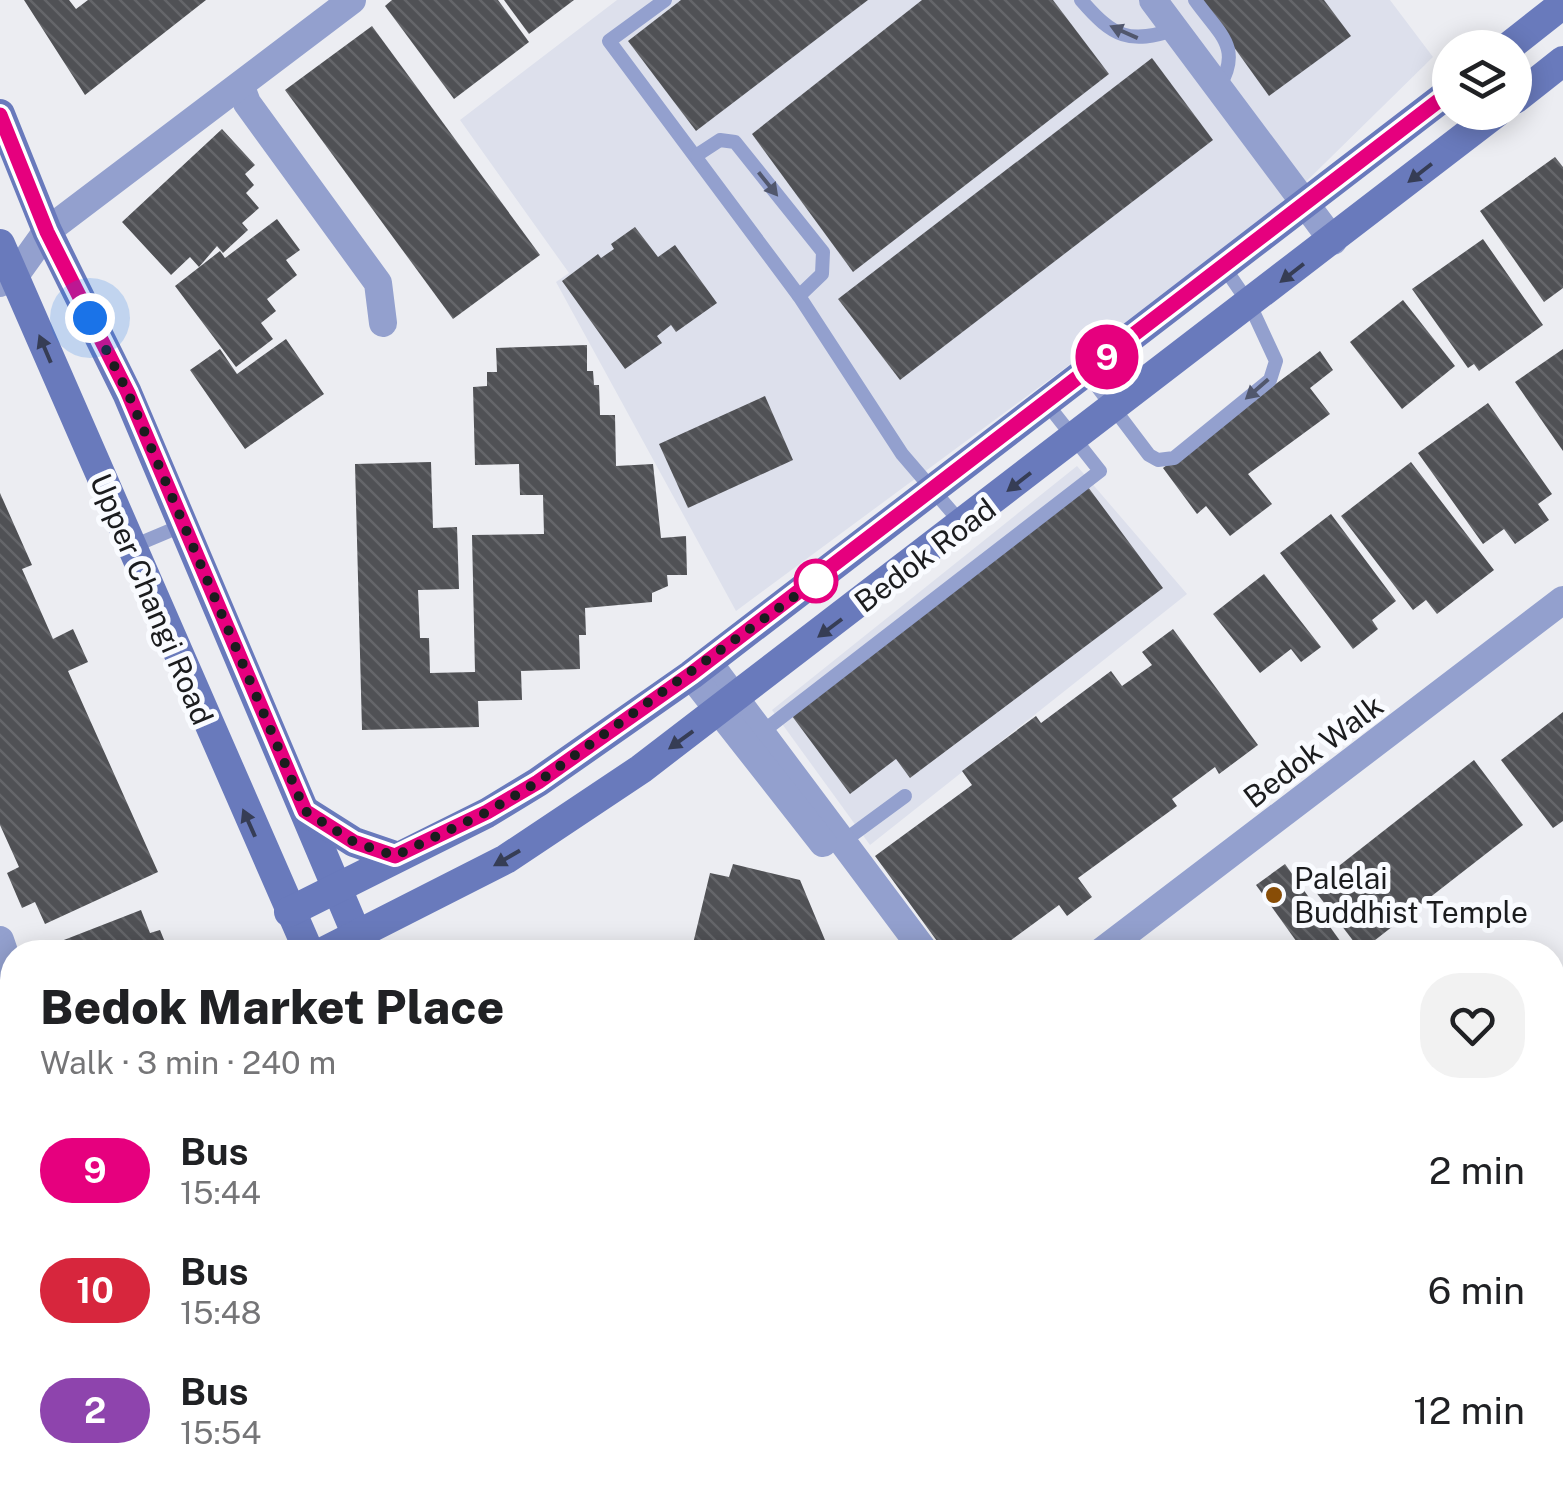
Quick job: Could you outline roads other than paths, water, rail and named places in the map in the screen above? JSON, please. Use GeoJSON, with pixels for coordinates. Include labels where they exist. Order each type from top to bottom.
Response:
{"type":"FeatureCollection","features":[{"type":"Feature","properties":{"kind":"street"},"geometry":{"type":"LineString","coordinates":[[7,280],[47,232],[352,0]]}},
{"type":"Feature","properties":{"kind":"street"},"geometry":{"type":"LineString","coordinates":[[1153,0],[1334,240]]}},
{"type":"Feature","properties":{"kind":"street"},"geometry":{"type":"LineString","coordinates":[[1530,30],[1563,4]]}},
{"type":"Feature","properties":{"kind":"street"},"geometry":{"type":"LineString","coordinates":[[1532,86],[1563,61]]}},
{"type":"Feature","properties":{"kind":"street"},"geometry":{"type":"LineString","coordinates":[[240,88],[378,284],[383,323]]}},
{"type":"Feature","properties":{"kind":"street","name":"Bedok Road"},"geometry":{"type":"LineString","coordinates":[[288,912],[487,812],[538,782],[699,668],[933,492],[1432,106]]}},
{"type":"Feature","properties":{"kind":"street","name":"Upper Changi Road"},"geometry":{"type":"LineString","coordinates":[[0,114],[47,232],[128,393],[358,940]]}},
{"type":"Feature","properties":{"kind":"street","name":"Bedok Road"},"geometry":{"type":"LineString","coordinates":[[367,940],[560,826],[729,704],[1474,130]]}},
{"type":"Feature","properties":{"kind":"street","name":"Upper Changi Road"},"geometry":{"type":"LineString","coordinates":[[0,244],[7,280],[130,547],[303,940]]}},
{"type":"Feature","properties":{"kind":"street","name":"Bedok Walk"},"geometry":{"type":"LineString","coordinates":[[1117,940],[1563,600]]}},
{"type":"Feature","properties":{"kind":"street"},"geometry":{"type":"LineString","coordinates":[[699,668],[915,940]]}},
{"type":"Feature","properties":{"kind":"street"},"geometry":{"type":"LineString","coordinates":[[305,811],[354,842],[395,856]]}},
{"type":"Feature","properties":{"kind":"street"},"geometry":{"type":"LineString","coordinates":[[837,846],[896,940]]}},
{"type":"Feature","properties":{"kind":"lane"},"geometry":{"type":"LineString","coordinates":[[664,0],[609,41],[799,296],[883,428],[963,526]]}},
{"type":"Feature","properties":{"kind":"lane"},"geometry":{"type":"LineString","coordinates":[[1081,0],[1119,33],[1144,40],[1176,30]]}},
{"type":"Feature","properties":{"kind":"lane"},"geometry":{"type":"LineString","coordinates":[[1195,0],[1231,50],[1232,66],[1219,87]]}},
{"type":"Feature","properties":{"kind":"lane"},"geometry":{"type":"LineString","coordinates":[[697,155],[720,140],[735,142],[823,252],[822,274],[799,296]]}},
{"type":"Feature","properties":{"kind":"lane"},"geometry":{"type":"LineString","coordinates":[[1088,373],[1149,455],[1158,460],[1174,458],[1270,380],[1276,361],[1250,305],[1224,268]]}},
{"type":"Feature","properties":{"kind":"lane"},"geometry":{"type":"LineString","coordinates":[[755,738],[1100,471],[1047,404]]}},
{"type":"Feature","properties":{"kind":"lane"},"geometry":{"type":"LineString","coordinates":[[130,547],[181,526]]}},
{"type":"Feature","properties":{"kind":"lane"},"geometry":{"type":"LineString","coordinates":[[837,846],[905,796]]}},
{"type":"Feature","properties":{"kind":"place","name":"Palelai Buddhist Temple"},"geometry":{"type":"Point","coordinates":[1274,895]}}]}
